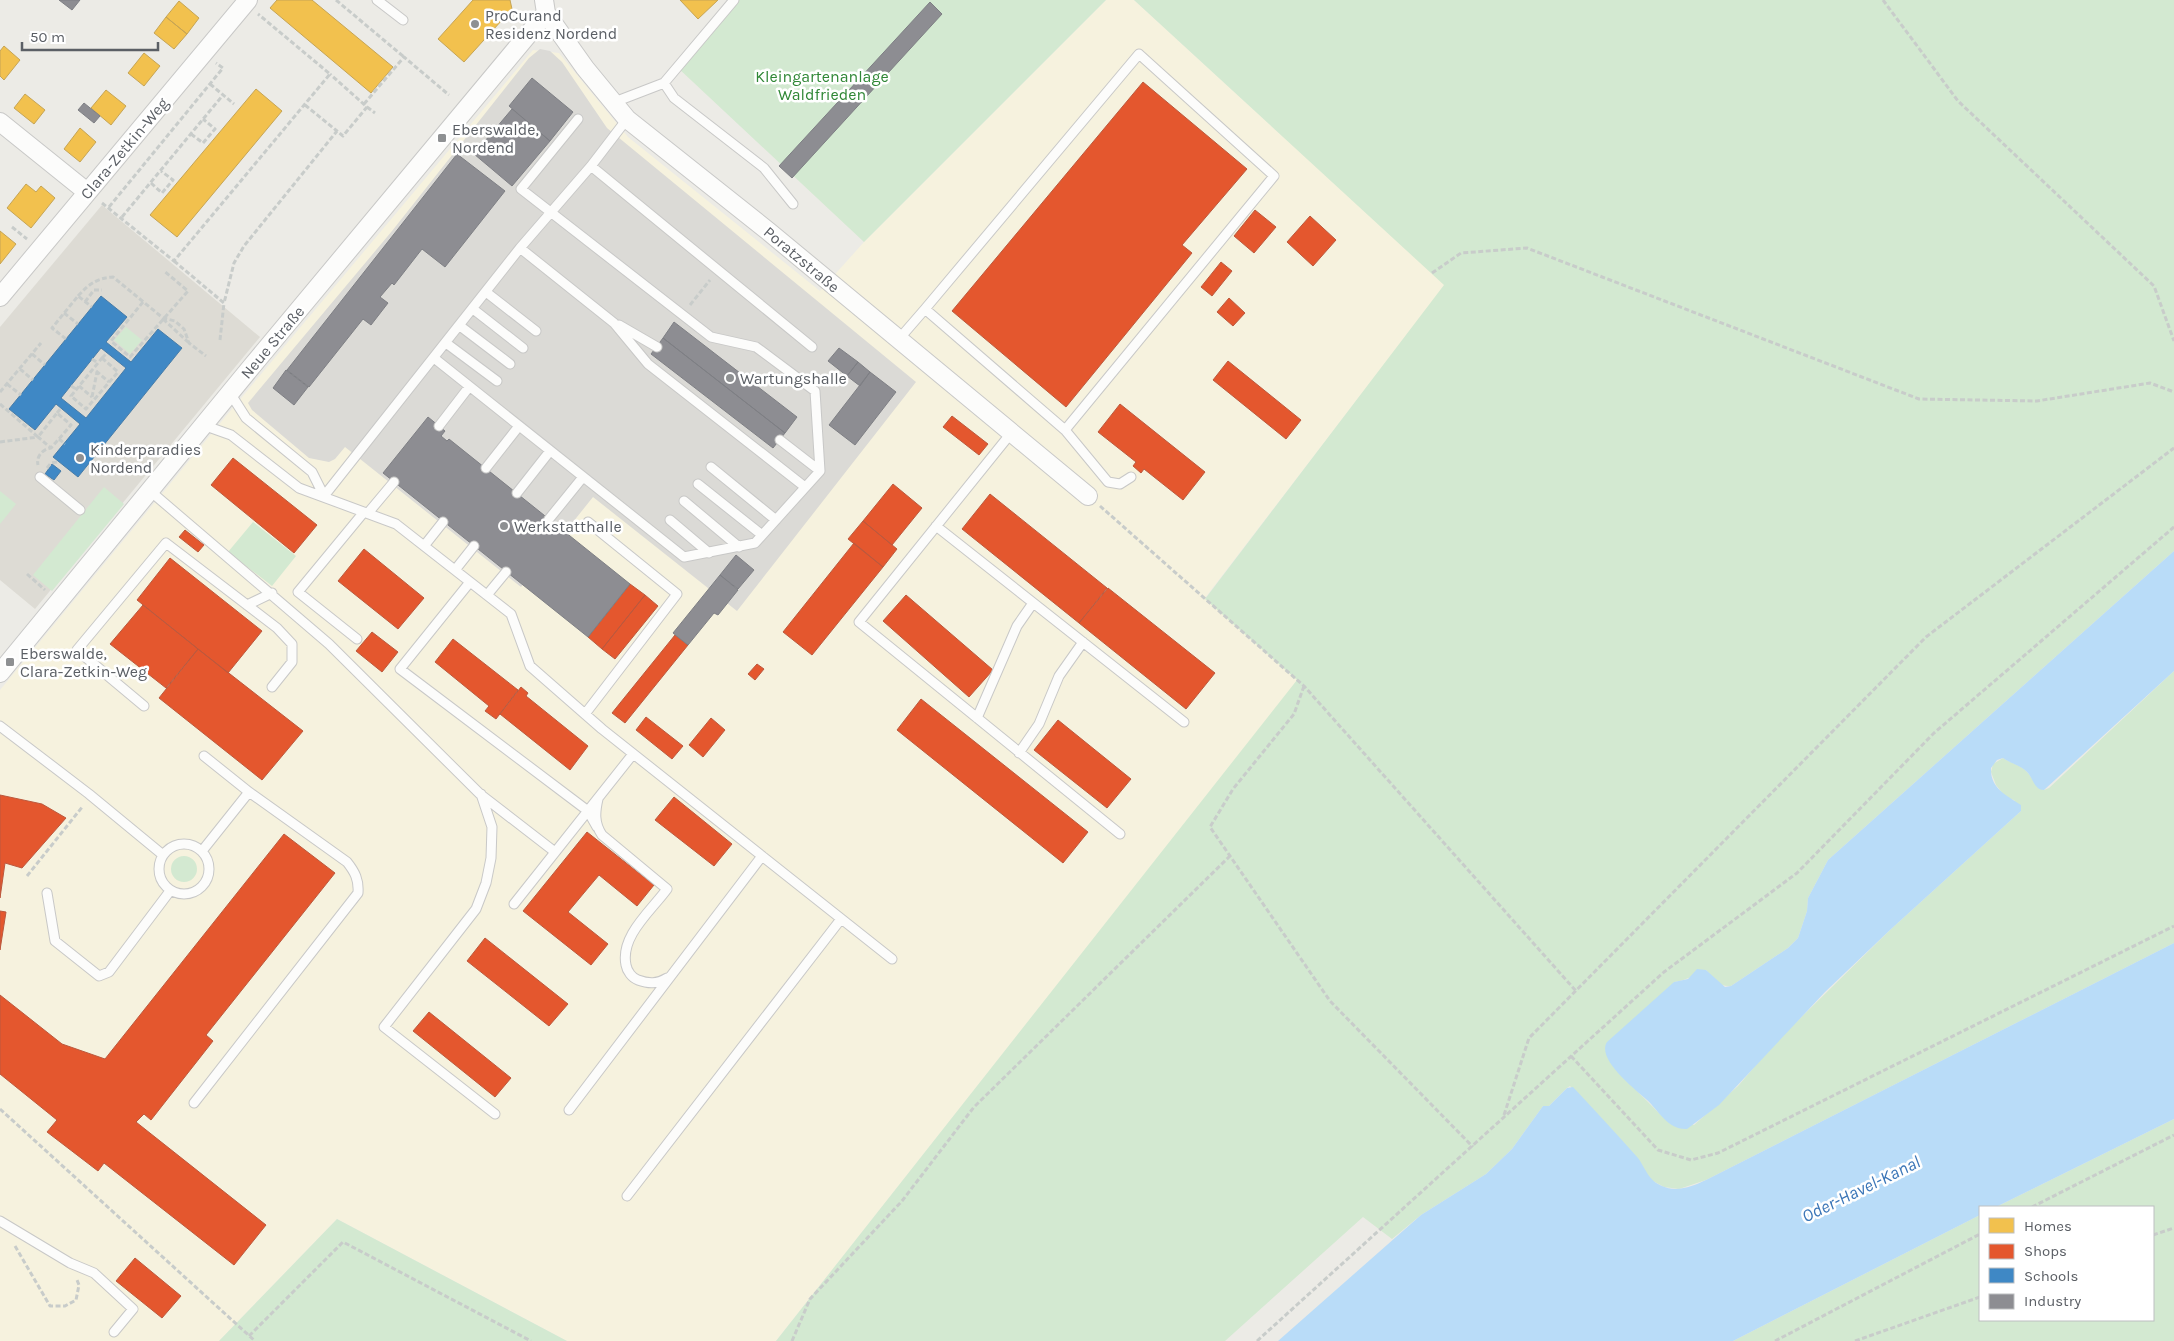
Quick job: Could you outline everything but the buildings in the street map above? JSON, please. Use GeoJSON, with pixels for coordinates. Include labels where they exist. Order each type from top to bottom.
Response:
{"type":"FeatureCollection","features":[{"type":"Feature","properties":{"kind":"street","name":"Clara-Zetkin-Weg"},"geometry":{"type":"LineString","coordinates":[[0,297],[247,2]]}},
{"type":"Feature","properties":{"kind":"street","name":"Poratzstraße"},"geometry":{"type":"LineString","coordinates":[[545,6],[612,103],[627,119],[768,231],[1088,496]]}},
{"type":"Feature","properties":{"kind":"street","name":"Neue Straße"},"geometry":{"type":"LineString","coordinates":[[0,673],[60,603],[149,490],[545,6]]}},
{"type":"Feature","properties":{"kind":"street"},"geometry":{"type":"LineString","coordinates":[[0,122],[87,192]]}},
{"type":"Feature","properties":{"kind":"lane"},"geometry":{"type":"LineString","coordinates":[[377,0],[403,20]]}},
{"type":"Feature","properties":{"kind":"lane"},"geometry":{"type":"LineString","coordinates":[[612,103],[664,83],[734,0]]}},
{"type":"Feature","properties":{"kind":"lane"},"geometry":{"type":"LineString","coordinates":[[899,340],[1139,54],[1274,176],[1065,430]]}},
{"type":"Feature","properties":{"kind":"lane"},"geometry":{"type":"LineString","coordinates":[[664,83],[674,98],[764,168],[793,204]]}},
{"type":"Feature","properties":{"kind":"lane"},"geometry":{"type":"LineString","coordinates":[[434,358],[684,558],[755,543],[820,471],[815,391],[756,347],[711,337],[521,189],[578,119]]}},
{"type":"Feature","properties":{"kind":"lane"},"geometry":{"type":"LineString","coordinates":[[324,496],[520,248],[590,166],[627,119]]}},
{"type":"Feature","properties":{"kind":"lane"},"geometry":{"type":"LineString","coordinates":[[590,166],[812,347]]}},
{"type":"Feature","properties":{"kind":"lane"},"geometry":{"type":"LineString","coordinates":[[520,248],[614,323],[657,347]]}},
{"type":"Feature","properties":{"kind":"lane"},"geometry":{"type":"LineString","coordinates":[[486,292],[536,331]]}},
{"type":"Feature","properties":{"kind":"lane"},"geometry":{"type":"LineString","coordinates":[[473,309],[523,348]]}},
{"type":"Feature","properties":{"kind":"lane"},"geometry":{"type":"LineString","coordinates":[[925,309],[1065,430],[1108,482],[1120,484],[1131,477]]}},
{"type":"Feature","properties":{"kind":"lane"},"geometry":{"type":"LineString","coordinates":[[614,323],[648,364],[805,487]]}},
{"type":"Feature","properties":{"kind":"lane"},"geometry":{"type":"LineString","coordinates":[[460,326],[510,364]]}},
{"type":"Feature","properties":{"kind":"lane"},"geometry":{"type":"LineString","coordinates":[[446,343],[497,381]]}},
{"type":"Feature","properties":{"kind":"lane"},"geometry":{"type":"LineString","coordinates":[[438,426],[470,387]]}},
{"type":"Feature","properties":{"kind":"lane"},"geometry":{"type":"LineString","coordinates":[[230,393],[246,418],[312,472],[324,496]]}},
{"type":"Feature","properties":{"kind":"lane"},"geometry":{"type":"LineString","coordinates":[[203,425],[231,435],[299,488],[396,524],[511,614],[530,666],[633,754],[892,959]]}},
{"type":"Feature","properties":{"kind":"lane"},"geometry":{"type":"LineString","coordinates":[[486,468],[519,426]]}},
{"type":"Feature","properties":{"kind":"lane"},"geometry":{"type":"LineString","coordinates":[[1012,432],[859,622],[1120,834]]}},
{"type":"Feature","properties":{"kind":"lane"},"geometry":{"type":"LineString","coordinates":[[780,440],[820,471]]}},
{"type":"Feature","properties":{"kind":"lane"},"geometry":{"type":"LineString","coordinates":[[517,493],[550,451]]}},
{"type":"Feature","properties":{"kind":"lane"},"geometry":{"type":"LineString","coordinates":[[711,468],[776,520]]}},
{"type":"Feature","properties":{"kind":"lane"},"geometry":{"type":"LineString","coordinates":[[40,477],[80,510]]}},
{"type":"Feature","properties":{"kind":"lane"},"geometry":{"type":"LineString","coordinates":[[549,519],[583,477]]}},
{"type":"Feature","properties":{"kind":"lane"},"geometry":{"type":"LineString","coordinates":[[357,640],[298,592],[394,482]]}},
{"type":"Feature","properties":{"kind":"lane"},"geometry":{"type":"LineString","coordinates":[[698,484],[762,535]]}},
{"type":"Feature","properties":{"kind":"lane"},"geometry":{"type":"LineString","coordinates":[[149,490],[330,644],[480,794],[555,852]]}},
{"type":"Feature","properties":{"kind":"lane"},"geometry":{"type":"LineString","coordinates":[[684,502],[739,547]]}},
{"type":"Feature","properties":{"kind":"lane"},"geometry":{"type":"LineString","coordinates":[[670,520],[709,553]]}},
{"type":"Feature","properties":{"kind":"lane"},"geometry":{"type":"LineString","coordinates":[[424,546],[443,522]]}},
{"type":"Feature","properties":{"kind":"lane"},"geometry":{"type":"LineString","coordinates":[[585,714],[677,594],[588,522]]}},
{"type":"Feature","properties":{"kind":"lane"},"geometry":{"type":"LineString","coordinates":[[936,526],[1184,722]]}},
{"type":"Feature","properties":{"kind":"lane"},"geometry":{"type":"LineString","coordinates":[[144,706],[77,650],[166,542],[277,628],[292,644],[292,662],[272,686]]}},
{"type":"Feature","properties":{"kind":"lane"},"geometry":{"type":"LineString","coordinates":[[455,570],[474,546]]}},
{"type":"Feature","properties":{"kind":"lane"},"geometry":{"type":"LineString","coordinates":[[487,595],[506,572]]}},
{"type":"Feature","properties":{"kind":"lane"},"geometry":{"type":"LineString","coordinates":[[470,582],[400,669],[588,811],[602,835],[667,889],[629,938],[624,955],[627,970],[634,979],[647,983],[660,983],[671,976]]}},
{"type":"Feature","properties":{"kind":"lane"},"geometry":{"type":"LineString","coordinates":[[247,605],[272,593]]}},
{"type":"Feature","properties":{"kind":"lane"},"geometry":{"type":"LineString","coordinates":[[977,718],[1017,626],[1033,603]]}},
{"type":"Feature","properties":{"kind":"lane"},"geometry":{"type":"LineString","coordinates":[[1019,753],[1039,724],[1060,676],[1083,642]]}},
{"type":"Feature","properties":{"kind":"lane"},"geometry":{"type":"LineString","coordinates":[[0,726],[92,796],[163,855]]}},
{"type":"Feature","properties":{"kind":"lane"},"geometry":{"type":"LineString","coordinates":[[514,904],[633,754]]}},
{"type":"Feature","properties":{"kind":"lane"},"geometry":{"type":"LineString","coordinates":[[194,1103],[358,893],[359,884],[355,873],[347,862],[249,792],[204,756]]}},
{"type":"Feature","properties":{"kind":"lane"},"geometry":{"type":"LineString","coordinates":[[202,851],[249,792]]}},
{"type":"Feature","properties":{"kind":"lane"},"geometry":{"type":"LineString","coordinates":[[480,794],[492,828],[491,858],[486,883],[476,909],[384,1027],[495,1114]]}},
{"type":"Feature","properties":{"kind":"lane"},"geometry":{"type":"LineString","coordinates":[[597,827],[595,809],[598,799]]}},
{"type":"Feature","properties":{"kind":"lane"},"geometry":{"type":"LineString","coordinates":[[186,844],[202,851],[210,866],[206,883],[194,893],[186,895],[170,891],[160,878],[160,862],[163,855],[177,845],[186,844]]}},
{"type":"Feature","properties":{"kind":"lane"},"geometry":{"type":"LineString","coordinates":[[569,1110],[762,856]]}},
{"type":"Feature","properties":{"kind":"lane"},"geometry":{"type":"LineString","coordinates":[[47,893],[55,941],[99,976],[109,972],[170,891]]}},
{"type":"Feature","properties":{"kind":"lane"},"geometry":{"type":"LineString","coordinates":[[627,1196],[841,919]]}},
{"type":"Feature","properties":{"kind":"lane"},"geometry":{"type":"LineString","coordinates":[[0,1222],[70,1263],[94,1273],[133,1309],[114,1332]]}},
{"type":"Feature","properties":{"kind":"path"},"geometry":{"type":"LineString","coordinates":[[336,0],[449,95]]}},
{"type":"Feature","properties":{"kind":"path"},"geometry":{"type":"LineString","coordinates":[[1883,0],[1958,101],[2154,286],[2174,341]]}},
{"type":"Feature","properties":{"kind":"path"},"geometry":{"type":"LineString","coordinates":[[247,2],[375,113]]}},
{"type":"Feature","properties":{"kind":"path"},"geometry":{"type":"LineString","coordinates":[[305,105],[344,136],[404,57]]}},
{"type":"Feature","properties":{"kind":"path"},"geometry":{"type":"LineString","coordinates":[[109,207],[223,68],[213,60]]}},
{"type":"Feature","properties":{"kind":"path"},"geometry":{"type":"LineString","coordinates":[[174,262],[330,74]]}},
{"type":"Feature","properties":{"kind":"path"},"geometry":{"type":"LineString","coordinates":[[210,84],[234,104]]}},
{"type":"Feature","properties":{"kind":"path"},"geometry":{"type":"LineString","coordinates":[[122,217],[223,95]]}},
{"type":"Feature","properties":{"kind":"path"},"geometry":{"type":"LineString","coordinates":[[191,134],[203,143],[215,129],[203,119]]}},
{"type":"Feature","properties":{"kind":"path"},"geometry":{"type":"LineString","coordinates":[[220,340],[224,302],[234,263],[244,246],[337,131]]}},
{"type":"Feature","properties":{"kind":"path"},"geometry":{"type":"LineString","coordinates":[[150,183],[162,193],[173,180],[161,171]]}},
{"type":"Feature","properties":{"kind":"path"},"geometry":{"type":"LineString","coordinates":[[87,192],[122,217],[224,302]]}},
{"type":"Feature","properties":{"kind":"path"},"geometry":{"type":"LineString","coordinates":[[1432,273],[1461,253],[1527,248],[1919,400],[2037,401],[2150,383],[2174,392]]}},
{"type":"Feature","properties":{"kind":"path"},"geometry":{"type":"LineString","coordinates":[[682,315],[718,270]]}},
{"type":"Feature","properties":{"kind":"path"},"geometry":{"type":"LineString","coordinates":[[143,302],[111,341],[130,357],[188,291],[164,271]]}},
{"type":"Feature","properties":{"kind":"path"},"geometry":{"type":"LineString","coordinates":[[66,339],[52,328],[88,284],[97,280],[113,278],[206,356]]}},
{"type":"Feature","properties":{"kind":"path"},"geometry":{"type":"LineString","coordinates":[[85,302],[94,290],[102,290]]}},
{"type":"Feature","properties":{"kind":"path"},"geometry":{"type":"LineString","coordinates":[[78,296],[92,307]]}},
{"type":"Feature","properties":{"kind":"path"},"geometry":{"type":"LineString","coordinates":[[64,313],[78,324]]}},
{"type":"Feature","properties":{"kind":"path"},"geometry":{"type":"LineString","coordinates":[[163,318],[175,321],[184,329],[189,343]]}},
{"type":"Feature","properties":{"kind":"path"},"geometry":{"type":"LineString","coordinates":[[0,392],[41,343]]}},
{"type":"Feature","properties":{"kind":"path"},"geometry":{"type":"LineString","coordinates":[[90,412],[71,396],[107,352]]}},
{"type":"Feature","properties":{"kind":"path"},"geometry":{"type":"LineString","coordinates":[[32,354],[45,365]]}},
{"type":"Feature","properties":{"kind":"path"},"geometry":{"type":"LineString","coordinates":[[86,409],[93,398],[118,372],[102,358]]}},
{"type":"Feature","properties":{"kind":"path"},"geometry":{"type":"LineString","coordinates":[[92,359],[98,363]]}},
{"type":"Feature","properties":{"kind":"path"},"geometry":{"type":"LineString","coordinates":[[94,368],[109,382]]}},
{"type":"Feature","properties":{"kind":"path"},"geometry":{"type":"LineString","coordinates":[[20,369],[33,380]]}},
{"type":"Feature","properties":{"kind":"path"},"geometry":{"type":"LineString","coordinates":[[93,398],[98,372]]}},
{"type":"Feature","properties":{"kind":"path"},"geometry":{"type":"LineString","coordinates":[[7,384],[21,395]]}},
{"type":"Feature","properties":{"kind":"path"},"geometry":{"type":"LineString","coordinates":[[71,386],[93,398]]}},
{"type":"Feature","properties":{"kind":"path"},"geometry":{"type":"LineString","coordinates":[[0,404],[52,448]]}},
{"type":"Feature","properties":{"kind":"path"},"geometry":{"type":"LineString","coordinates":[[0,442],[38,437],[61,408]]}},
{"type":"Feature","properties":{"kind":"path"},"geometry":{"type":"LineString","coordinates":[[38,468],[37,461],[39,455],[45,449],[52,448],[71,425],[57,413]]}},
{"type":"Feature","properties":{"kind":"path"},"geometry":{"type":"LineString","coordinates":[[59,439],[64,444]]}},
{"type":"Feature","properties":{"kind":"path"},"geometry":{"type":"LineString","coordinates":[[1503,1116],[1529,1038],[1926,637],[2174,448]]}},
{"type":"Feature","properties":{"kind":"path"},"geometry":{"type":"LineString","coordinates":[[1088,496],[1304,686],[1576,991]]}},
{"type":"Feature","properties":{"kind":"path"},"geometry":{"type":"LineString","coordinates":[[1257,1341],[1664,972],[1797,873],[1934,733],[2174,527]]}},
{"type":"Feature","properties":{"kind":"path"},"geometry":{"type":"LineString","coordinates":[[27,574],[60,603]]}},
{"type":"Feature","properties":{"kind":"path"},"geometry":{"type":"LineString","coordinates":[[1304,686],[1294,714],[1233,789],[1210,828],[1330,1001],[1473,1147]]}},
{"type":"Feature","properties":{"kind":"path"},"geometry":{"type":"LineString","coordinates":[[27,876],[92,796]]}},
{"type":"Feature","properties":{"kind":"path"},"geometry":{"type":"LineString","coordinates":[[792,1341],[810,1299],[902,1202],[974,1108],[1230,856]]}},
{"type":"Feature","properties":{"kind":"path"},"geometry":{"type":"LineString","coordinates":[[1571,1056],[1658,1150],[1691,1160],[1718,1153],[2174,926]]}},
{"type":"Feature","properties":{"kind":"path"},"geometry":{"type":"LineString","coordinates":[[0,1109],[255,1341]]}},
{"type":"Feature","properties":{"kind":"path"},"geometry":{"type":"LineString","coordinates":[[2034,1206],[2174,1135]]}},
{"type":"Feature","properties":{"kind":"path"},"geometry":{"type":"LineString","coordinates":[[0,1222],[50,1306],[65,1306],[76,1300],[79,1285],[70,1263]]}},
{"type":"Feature","properties":{"kind":"path"},"geometry":{"type":"LineString","coordinates":[[2154,1235],[2174,1228]]}},
{"type":"Feature","properties":{"kind":"path"},"geometry":{"type":"LineString","coordinates":[[1775,1341],[1979,1235]]}},
{"type":"Feature","properties":{"kind":"path"},"geometry":{"type":"LineString","coordinates":[[249,1336],[343,1242],[531,1341]]}},
{"type":"Feature","properties":{"kind":"path"},"geometry":{"type":"LineString","coordinates":[[1855,1341],[1979,1297]]}},
{"type":"Feature","properties":{"kind":"shaded area"},"geometry":{"type":"Polygon","coordinates":[[[1106,0],[1134,0],[1445,285],[1205,598],[1298,680],[776,1341],[567,1341],[337,1219],[219,1341],[0,1341],[0,690],[226,416],[533,50],[559,53],[628,137],[820,291],[864,242],[1106,0]]]}},
{"type":"Feature","properties":{"kind":"shaded area"},"geometry":{"type":"Polygon","coordinates":[[[540,49],[550,51],[562,62],[607,128],[916,382],[737,611],[593,497],[521,587],[345,447],[335,459],[329,462],[309,458],[252,410],[248,403],[392,231],[529,58],[540,49]]]}},
{"type":"Feature","properties":{"kind":"shaded area","name":"Kinderparadies Nordend"},"geometry":{"type":"Polygon","coordinates":[[[102,205],[260,337],[35,609],[0,580],[0,327],[102,205]]]}},
{"type":"Feature","properties":{"kind":"green space","name":"Kleingartenanlage Waldfrieden"},"geometry":{"type":"Polygon","coordinates":[[[734,0],[1106,0],[864,242],[677,67],[734,0]]]}},
{"type":"Feature","properties":{"kind":"green space"},"geometry":{"type":"Polygon","coordinates":[[[1134,0],[2174,0],[2174,551],[1828,860],[1808,898],[1807,911],[1798,938],[1788,948],[1731,986],[1723,985],[1706,970],[1674,982],[1636,1090],[1661,1115],[1694,1125],[1738,1086],[1774,1044],[1890,930],[2021,811],[2014,800],[2006,798],[1996,785],[1991,772],[1993,764],[2003,758],[2020,766],[2044,790],[2049,788],[2174,671],[2174,943],[1706,1180],[1679,1189],[1664,1187],[1653,1181],[1646,1174],[1638,1159],[1570,1086],[1549,1106],[1543,1106],[1512,1149],[1486,1174],[1421,1215],[1392,1239],[1363,1217],[1225,1341],[776,1341],[1297,680],[1205,599],[1444,285],[1134,0]]]}},
{"type":"Feature","properties":{"kind":"green space"},"geometry":{"type":"Polygon","coordinates":[[[126,327],[142,340],[130,354],[114,340],[126,327]]]}},
{"type":"Feature","properties":{"kind":"green space"},"geometry":{"type":"Polygon","coordinates":[[[104,487],[124,504],[52,591],[33,575],[104,487]]]}},
{"type":"Feature","properties":{"kind":"green space"},"geometry":{"type":"Polygon","coordinates":[[[0,491],[16,504],[0,524],[0,491]]]}},
{"type":"Feature","properties":{"kind":"green space"},"geometry":{"type":"Polygon","coordinates":[[[253,522],[296,556],[272,586],[228,552],[253,522]]]}},
{"type":"Feature","properties":{"kind":"green space"},"geometry":{"type":"Polygon","coordinates":[[[184,856],[193,860],[197,869],[193,878],[184,882],[175,878],[171,869],[175,860],[184,856]]]}},
{"type":"Feature","properties":{"kind":"green space"},"geometry":{"type":"Polygon","coordinates":[[[2174,1119],[2174,1341],[1733,1341],[1979,1216],[1979,1321],[2154,1321],[2154,1206],[1998,1206],[2174,1119]]]}},
{"type":"Feature","properties":{"kind":"green space"},"geometry":{"type":"Polygon","coordinates":[[[337,1219],[567,1341],[219,1341],[337,1219]]]}},
{"type":"Feature","properties":{"kind":"water"},"geometry":{"type":"Polygon","coordinates":[[[2174,551],[2174,671],[2044,790],[2036,786],[2028,773],[2022,768],[2003,758],[1997,760],[1991,768],[1993,781],[2000,790],[2021,805],[2021,811],[1825,992],[1719,1105],[1687,1129],[1674,1126],[1664,1119],[1612,1065],[1605,1049],[1607,1042],[1674,982],[1688,979],[1697,969],[1706,970],[1725,987],[1731,986],[1788,948],[1798,938],[1807,911],[1808,898],[1828,860],[2174,551]]]}},
{"type":"Feature","properties":{"kind":"water","name":"Oder-Havel-Kanal"},"geometry":{"type":"Polygon","coordinates":[[[2174,943],[2174,1119],[1998,1206],[1979,1206],[1979,1216],[1733,1341],[1278,1341],[1421,1215],[1486,1174],[1512,1149],[1543,1106],[1549,1106],[1567,1088],[1573,1087],[1638,1158],[1657,1184],[1679,1189],[1706,1180],[2174,943]]]}},
{"type":"Feature","properties":{"kind":"place","name":"ProCurand Residenz Nordend"},"geometry":{"type":"Point","coordinates":[475,24]}},
{"type":"Feature","properties":{"kind":"place","name":"Eberswalde, Nordend"},"geometry":{"type":"Point","coordinates":[442,138]}},
{"type":"Feature","properties":{"kind":"place","name":"Wartungshalle"},"geometry":{"type":"Point","coordinates":[730,378]}},
{"type":"Feature","properties":{"kind":"place","name":"Kinderparadies Nordend"},"geometry":{"type":"Point","coordinates":[80,458]}},
{"type":"Feature","properties":{"kind":"place","name":"Werkstatthalle"},"geometry":{"type":"Point","coordinates":[504,526]}},
{"type":"Feature","properties":{"kind":"place","name":"Eberswalde, Clara-Zetkin-Weg"},"geometry":{"type":"Point","coordinates":[10,662]}}]}
